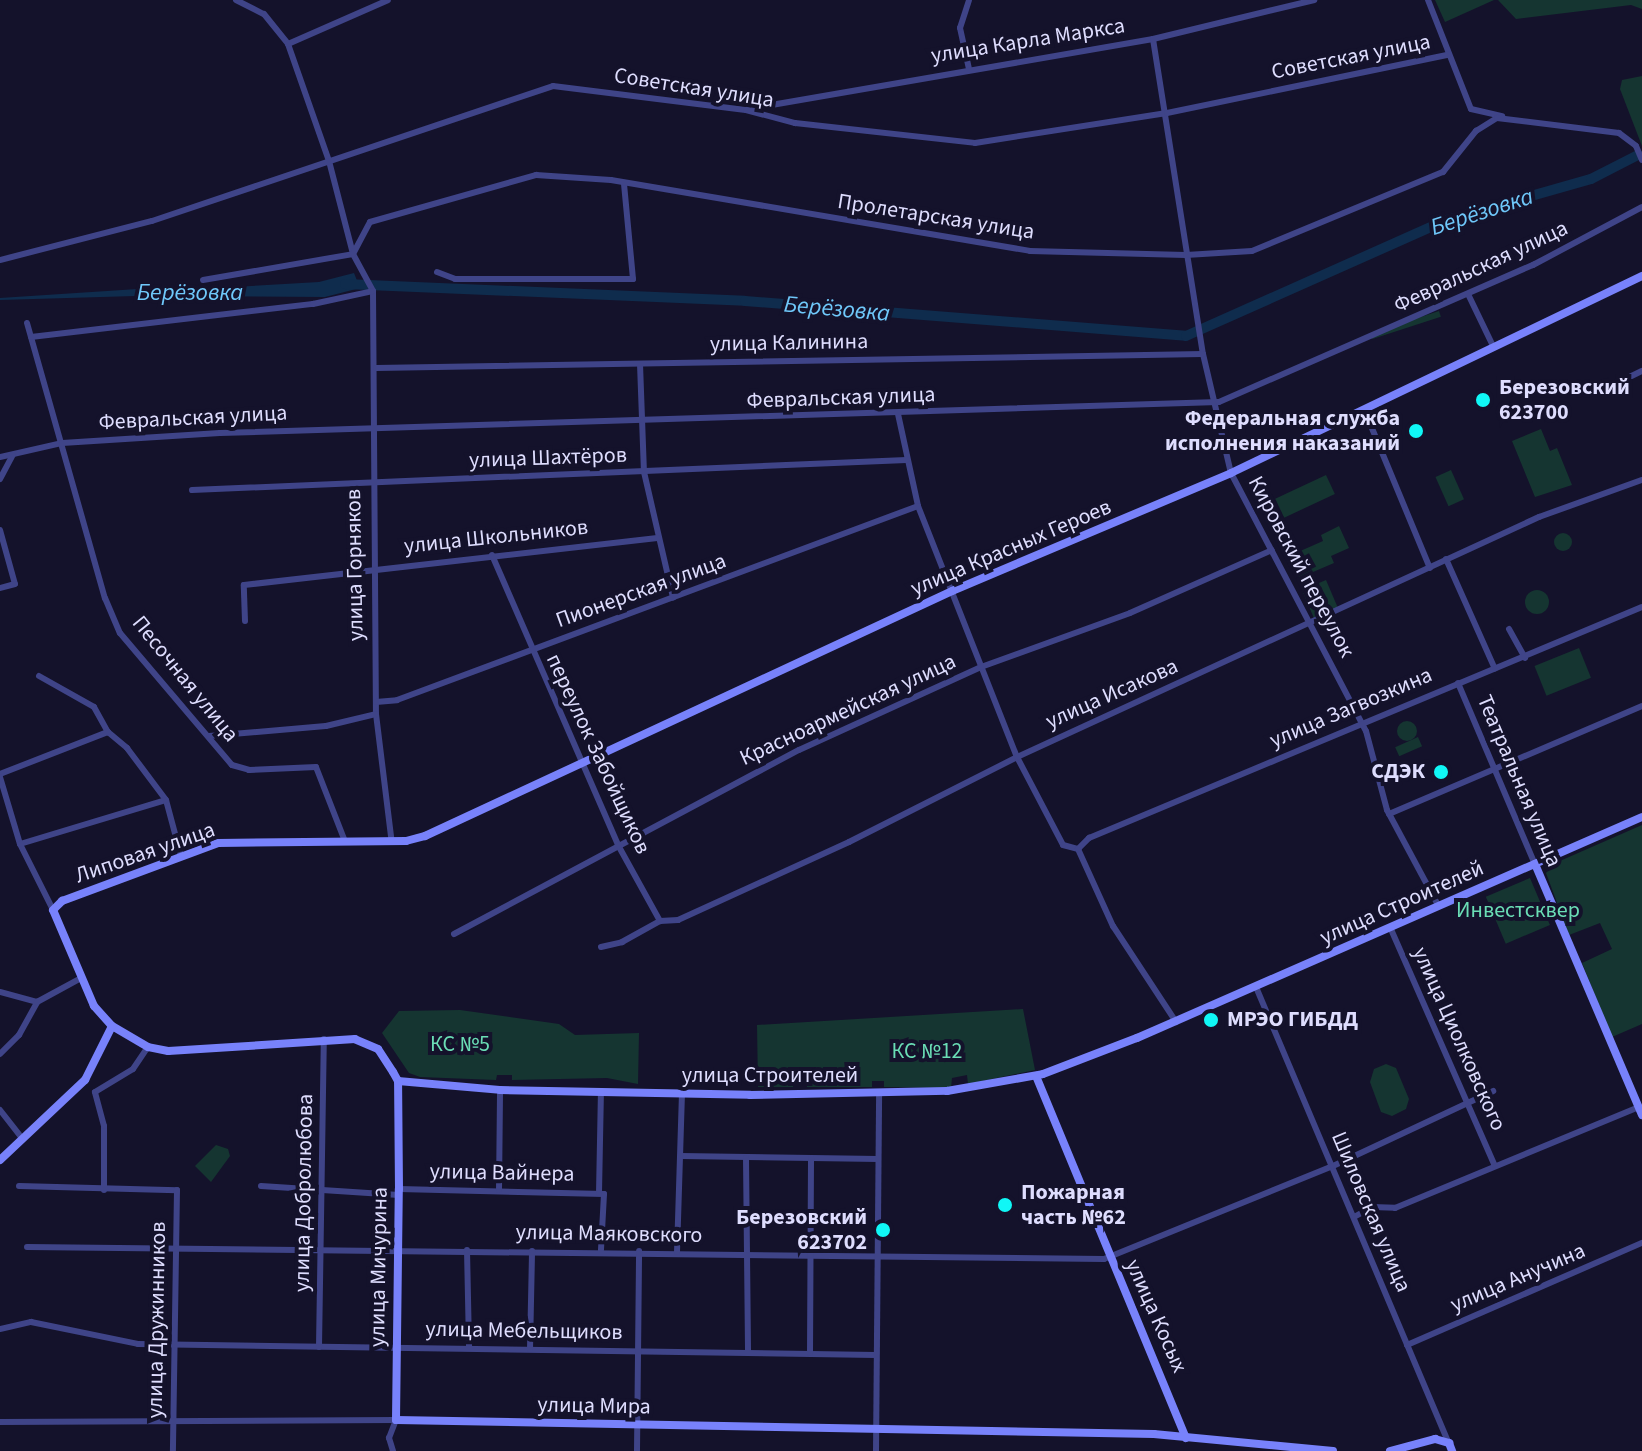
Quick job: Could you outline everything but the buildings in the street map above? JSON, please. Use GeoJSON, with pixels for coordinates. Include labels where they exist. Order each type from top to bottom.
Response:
{"type":"FeatureCollection","features":[{"type":"Feature","properties":{"kind":"main road","name":"улица Красных Героев"},"geometry":{"type":"LineString","coordinates":[[344,839],[391,837],[406,841],[425,836],[952,591],[1231,473],[1642,276]]}},
{"type":"Feature","properties":{"kind":"main road","name":"улица Строителей"},"geometry":{"type":"LineString","coordinates":[[398,1081],[500,1090],[682,1094],[879,1093],[964,1089],[1036,1076],[1176,1022],[1642,817]]}},
{"type":"Feature","properties":{"kind":"main road","name":"Липовая улица"},"geometry":{"type":"LineString","coordinates":[[53,910],[62,901],[218,843],[344,839]]}},
{"type":"Feature","properties":{"kind":"main road","name":"Театральная улица"},"geometry":{"type":"LineString","coordinates":[[1535,864],[1640,1111]]}},
{"type":"Feature","properties":{"kind":"main road"},"geometry":{"type":"LineString","coordinates":[[53,910],[94,1006],[112,1026],[148,1047],[168,1051],[324,1039],[367,1042],[378,1049],[398,1081]]}},
{"type":"Feature","properties":{"kind":"main road"},"geometry":{"type":"LineString","coordinates":[[0,1160],[85,1080],[112,1026]]}},
{"type":"Feature","properties":{"kind":"main road","name":"улица Косых"},"geometry":{"type":"LineString","coordinates":[[1036,1076],[1186,1438]]}},
{"type":"Feature","properties":{"kind":"main road","name":"улица Мичурина"},"geometry":{"type":"LineString","coordinates":[[396,1420],[398,1081]]}},
{"type":"Feature","properties":{"kind":"main road","name":"улица Мира"},"geometry":{"type":"LineString","coordinates":[[396,1420],[876,1428],[1186,1438],[1333,1451]]}},
{"type":"Feature","properties":{"kind":"main road"},"geometry":{"type":"LineString","coordinates":[[1390,1451],[1435,1439],[1451,1447]]}},
{"type":"Feature","properties":{"kind":"street"},"geometry":{"type":"LineString","coordinates":[[31,337],[313,304],[373,291],[353,254],[329,161],[288,44],[264,14],[236,0]]}},
{"type":"Feature","properties":{"kind":"street"},"geometry":{"type":"LineString","coordinates":[[288,44],[388,0]]}},
{"type":"Feature","properties":{"kind":"street"},"geometry":{"type":"LineString","coordinates":[[969,0],[960,28],[969,69]]}},
{"type":"Feature","properties":{"kind":"street","name":"улица Карла Маркса"},"geometry":{"type":"LineString","coordinates":[[746,110],[1153,39],[1314,0]]}},
{"type":"Feature","properties":{"kind":"street"},"geometry":{"type":"LineString","coordinates":[[1428,0],[1471,109],[1563,129],[1619,133],[1636,146],[1642,160]]}},
{"type":"Feature","properties":{"kind":"street","name":"Кировский переулок"},"geometry":{"type":"LineString","coordinates":[[1153,39],[1203,354],[1219,402],[1231,473],[1361,722],[1389,814],[1438,905]]}},
{"type":"Feature","properties":{"kind":"street","name":"Советская улица"},"geometry":{"type":"LineString","coordinates":[[0,260],[152,221],[553,86],[746,110],[795,123],[975,143],[1167,113],[1448,55]]}},
{"type":"Feature","properties":{"kind":"street","name":"Пролетарская улица"},"geometry":{"type":"LineString","coordinates":[[353,254],[370,222],[478,188],[536,175],[624,183],[1030,251],[1186,255],[1252,251],[1443,172],[1476,131],[1505,117]]}},
{"type":"Feature","properties":{"kind":"street"},"geometry":{"type":"LineString","coordinates":[[437,272],[455,279],[633,279],[624,183]]}},
{"type":"Feature","properties":{"kind":"street","name":"Февральская улица"},"geometry":{"type":"LineString","coordinates":[[0,457],[62,443],[374,429],[642,424],[1219,402],[1468,294],[1642,207]]}},
{"type":"Feature","properties":{"kind":"street"},"geometry":{"type":"LineString","coordinates":[[203,280],[353,254]]}},
{"type":"Feature","properties":{"kind":"street","name":"улица Горняков"},"geometry":{"type":"LineString","coordinates":[[373,291],[376,368],[372,483],[376,714],[391,837]]}},
{"type":"Feature","properties":{"kind":"street"},"geometry":{"type":"LineString","coordinates":[[1468,294],[1493,346]]}},
{"type":"Feature","properties":{"kind":"street","name":"Песочная улица"},"geometry":{"type":"LineString","coordinates":[[27,323],[105,598],[120,633],[232,765],[249,770],[316,767],[344,839]]}},
{"type":"Feature","properties":{"kind":"street","name":"улица Калинина"},"geometry":{"type":"LineString","coordinates":[[376,368],[1203,354]]}},
{"type":"Feature","properties":{"kind":"street"},"geometry":{"type":"LineString","coordinates":[[640,364],[644,472],[673,598]]}},
{"type":"Feature","properties":{"kind":"street"},"geometry":{"type":"LineString","coordinates":[[1613,385],[1642,371]]}},
{"type":"Feature","properties":{"kind":"street"},"geometry":{"type":"LineString","coordinates":[[1364,409],[1430,568]]}},
{"type":"Feature","properties":{"kind":"street"},"geometry":{"type":"LineString","coordinates":[[898,414],[918,506],[1017,757],[1063,845],[1078,849],[1113,926],[1176,1022]]}},
{"type":"Feature","properties":{"kind":"street"},"geometry":{"type":"LineString","coordinates":[[0,479],[13,455]]}},
{"type":"Feature","properties":{"kind":"street","name":"улица Шахтёров"},"geometry":{"type":"LineString","coordinates":[[192,490],[906,460]]}},
{"type":"Feature","properties":{"kind":"street","name":"улица Исакова"},"geometry":{"type":"LineString","coordinates":[[601,947],[622,942],[660,921],[678,920],[849,842],[1017,757],[1539,517],[1642,480]]}},
{"type":"Feature","properties":{"kind":"street","name":"Пионерская улица"},"geometry":{"type":"LineString","coordinates":[[376,702],[397,700],[918,506]]}},
{"type":"Feature","properties":{"kind":"street"},"geometry":{"type":"LineString","coordinates":[[0,530],[15,584],[0,588]]}},
{"type":"Feature","properties":{"kind":"street","name":"улица Школьников"},"geometry":{"type":"LineString","coordinates":[[245,621],[244,585],[657,538]]}},
{"type":"Feature","properties":{"kind":"street","name":"Красноармейская улица"},"geometry":{"type":"LineString","coordinates":[[454,934],[799,750],[981,667],[1130,613],[1272,550]]}},
{"type":"Feature","properties":{"kind":"street","name":"переулок Забойщиков"},"geometry":{"type":"LineString","coordinates":[[492,555],[531,651],[618,845],[660,921]]}},
{"type":"Feature","properties":{"kind":"street"},"geometry":{"type":"LineString","coordinates":[[1446,559],[1495,669]]}},
{"type":"Feature","properties":{"kind":"street","name":"улица Загвозкина"},"geometry":{"type":"LineString","coordinates":[[1078,849],[1089,838],[1642,607]]}},
{"type":"Feature","properties":{"kind":"street"},"geometry":{"type":"LineString","coordinates":[[1509,629],[1525,658]]}},
{"type":"Feature","properties":{"kind":"street"},"geometry":{"type":"LineString","coordinates":[[39,676],[94,707],[108,732],[127,748],[166,800],[181,856]]}},
{"type":"Feature","properties":{"kind":"street","name":"Театральная улица"},"geometry":{"type":"LineString","coordinates":[[1458,683],[1535,864]]}},
{"type":"Feature","properties":{"kind":"street"},"geometry":{"type":"LineString","coordinates":[[1389,814],[1642,706]]}},
{"type":"Feature","properties":{"kind":"street"},"geometry":{"type":"LineString","coordinates":[[209,736],[326,726],[376,714]]}},
{"type":"Feature","properties":{"kind":"street"},"geometry":{"type":"LineString","coordinates":[[53,910],[20,844],[0,775],[108,732]]}},
{"type":"Feature","properties":{"kind":"street"},"geometry":{"type":"LineString","coordinates":[[20,844],[166,800]]}},
{"type":"Feature","properties":{"kind":"street","name":"улица Циолковского"},"geometry":{"type":"LineString","coordinates":[[1390,927],[1495,1166]]}},
{"type":"Feature","properties":{"kind":"street"},"geometry":{"type":"LineString","coordinates":[[0,1054],[19,1035],[37,1002],[81,978]]}},
{"type":"Feature","properties":{"kind":"street","name":"Шиловская улица"},"geometry":{"type":"LineString","coordinates":[[1256,987],[1451,1447]]}},
{"type":"Feature","properties":{"kind":"street"},"geometry":{"type":"LineString","coordinates":[[0,992],[37,1002]]}},
{"type":"Feature","properties":{"kind":"street","name":"улица Добролюбова"},"geometry":{"type":"LineString","coordinates":[[319,1347],[324,1190],[324,1039]]}},
{"type":"Feature","properties":{"kind":"street"},"geometry":{"type":"LineString","coordinates":[[19,1186],[104,1190],[104,1126],[95,1092],[133,1069],[148,1047]]}},
{"type":"Feature","properties":{"kind":"street"},"geometry":{"type":"LineString","coordinates":[[499,1190],[500,1090]]}},
{"type":"Feature","properties":{"kind":"street","name":"улица Маяковского"},"geometry":{"type":"LineString","coordinates":[[27,1247],[322,1247],[745,1255],[1111,1257],[1333,1166],[1493,1091]]}},
{"type":"Feature","properties":{"kind":"street"},"geometry":{"type":"LineString","coordinates":[[601,1092],[601,1250]]}},
{"type":"Feature","properties":{"kind":"street"},"geometry":{"type":"LineString","coordinates":[[876,1451],[879,1093]]}},
{"type":"Feature","properties":{"kind":"street"},"geometry":{"type":"LineString","coordinates":[[677,1252],[682,1094]]}},
{"type":"Feature","properties":{"kind":"street"},"geometry":{"type":"LineString","coordinates":[[0,1110],[23,1139]]}},
{"type":"Feature","properties":{"kind":"street","name":"улица Циолковского"},"geometry":{"type":"LineString","coordinates":[[1354,1217],[1372,1207],[1395,1208],[1640,1111]]}},
{"type":"Feature","properties":{"kind":"street"},"geometry":{"type":"LineString","coordinates":[[681,1156],[878,1159]]}},
{"type":"Feature","properties":{"kind":"street"},"geometry":{"type":"LineString","coordinates":[[746,1158],[748,1352]]}},
{"type":"Feature","properties":{"kind":"street"},"geometry":{"type":"LineString","coordinates":[[810,1353],[811,1158]]}},
{"type":"Feature","properties":{"kind":"street","name":"улица Вайнера"},"geometry":{"type":"LineString","coordinates":[[261,1186],[399,1192],[499,1190],[601,1193]]}},
{"type":"Feature","properties":{"kind":"street","name":"улица Дружинников"},"geometry":{"type":"LineString","coordinates":[[104,1190],[177,1190],[173,1451]]}},
{"type":"Feature","properties":{"kind":"street","name":"улица Анучина"},"geometry":{"type":"LineString","coordinates":[[1407,1345],[1642,1243]]}},
{"type":"Feature","properties":{"kind":"street"},"geometry":{"type":"LineString","coordinates":[[467,1250],[469,1348]]}},
{"type":"Feature","properties":{"kind":"street"},"geometry":{"type":"LineString","coordinates":[[530,1349],[532,1251]]}},
{"type":"Feature","properties":{"kind":"street"},"geometry":{"type":"LineString","coordinates":[[637,1451],[639,1251]]}},
{"type":"Feature","properties":{"kind":"street","name":"улица Мебельщиков"},"geometry":{"type":"LineString","coordinates":[[0,1329],[31,1322],[114,1341],[175,1345],[876,1355]]}},
{"type":"Feature","properties":{"kind":"street","name":"улица Мира"},"geometry":{"type":"LineString","coordinates":[[0,1422],[396,1420]]}},
{"type":"Feature","properties":{"kind":"street","name":"улица Мичурина"},"geometry":{"type":"LineString","coordinates":[[393,1451],[389,1438],[396,1420]]}},
{"type":"Feature","properties":{"kind":"green space"},"geometry":{"type":"Polygon","coordinates":[[[1435,0],[1494,0],[1445,22],[1435,0]]]}},
{"type":"Feature","properties":{"kind":"green space"},"geometry":{"type":"Polygon","coordinates":[[[1498,0],[1642,0],[1642,9],[1631,5],[1516,19],[1498,0]]]}},
{"type":"Feature","properties":{"kind":"green space"},"geometry":{"type":"Polygon","coordinates":[[[1642,76],[1642,146],[1620,89],[1622,80],[1642,76]]]}},
{"type":"Feature","properties":{"kind":"green space"},"geometry":{"type":"Polygon","coordinates":[[[1439,311],[1441,317],[1372,339],[1371,333],[1439,311]]]}},
{"type":"Feature","properties":{"kind":"green space"},"geometry":{"type":"Polygon","coordinates":[[[1541,429],[1550,451],[1557,448],[1572,485],[1535,497],[1512,441],[1541,429]]]}},
{"type":"Feature","properties":{"kind":"green space"},"geometry":{"type":"Polygon","coordinates":[[[1451,470],[1464,499],[1448,506],[1435,477],[1451,470]]]}},
{"type":"Feature","properties":{"kind":"green space"},"geometry":{"type":"Polygon","coordinates":[[[1326,475],[1335,494],[1284,518],[1275,499],[1326,475]]]}},
{"type":"Feature","properties":{"kind":"green space"},"geometry":{"type":"Polygon","coordinates":[[[1339,526],[1349,548],[1331,556],[1334,563],[1299,578],[1289,556],[1323,541],[1321,535],[1339,526]]]}},
{"type":"Feature","properties":{"kind":"green space"},"geometry":{"type":"Polygon","coordinates":[[[1559,533],[1567,533],[1572,542],[1570,549],[1559,551],[1554,546],[1554,538],[1559,533]]]}},
{"type":"Feature","properties":{"kind":"green space"},"geometry":{"type":"Polygon","coordinates":[[[1326,580],[1338,608],[1314,618],[1302,590],[1326,580]]]}},
{"type":"Feature","properties":{"kind":"green space"},"geometry":{"type":"Polygon","coordinates":[[[1537,590],[1548,597],[1549,602],[1542,613],[1537,614],[1526,607],[1525,602],[1532,591],[1537,590]]]}},
{"type":"Feature","properties":{"kind":"green space"},"geometry":{"type":"Polygon","coordinates":[[[1579,648],[1591,678],[1546,696],[1534,666],[1579,648]]]}},
{"type":"Feature","properties":{"kind":"green space"},"geometry":{"type":"Polygon","coordinates":[[[1407,721],[1414,724],[1417,731],[1414,738],[1407,741],[1400,738],[1397,731],[1400,724],[1407,721]]]}},
{"type":"Feature","properties":{"kind":"green space"},"geometry":{"type":"Polygon","coordinates":[[[1418,737],[1422,746],[1399,756],[1395,747],[1418,737]]]}},
{"type":"Feature","properties":{"kind":"green space"},"geometry":{"type":"Polygon","coordinates":[[[1642,825],[1642,1024],[1612,1037],[1582,963],[1612,949],[1600,923],[1569,935],[1546,873],[1553,864],[1642,825]]]}},
{"type":"Feature","properties":{"kind":"green space","name":"Инвестсквер"},"geometry":{"type":"Polygon","coordinates":[[[1530,878],[1550,925],[1506,944],[1486,897],[1530,878]]]}},
{"type":"Feature","properties":{"kind":"green space","name":"КС №12"},"geometry":{"type":"Polygon","coordinates":[[[1023,1009],[1035,1070],[968,1084],[967,1075],[952,1078],[951,1088],[884,1087],[884,1081],[872,1081],[872,1087],[807,1087],[807,1080],[794,1080],[793,1087],[758,1087],[757,1025],[1023,1009]]]}},
{"type":"Feature","properties":{"kind":"green space","name":"КС №5"},"geometry":{"type":"Polygon","coordinates":[[[460,1010],[559,1024],[575,1035],[639,1033],[638,1084],[607,1078],[512,1080],[512,1075],[497,1075],[496,1080],[420,1077],[409,1073],[382,1033],[399,1011],[460,1010]]]}},
{"type":"Feature","properties":{"kind":"green space"},"geometry":{"type":"Polygon","coordinates":[[[1386,1064],[1396,1068],[1409,1099],[1406,1109],[1392,1116],[1381,1112],[1370,1082],[1374,1069],[1386,1064]]]}},
{"type":"Feature","properties":{"kind":"green space"},"geometry":{"type":"Polygon","coordinates":[[[216,1145],[228,1149],[230,1156],[211,1182],[195,1166],[216,1145]]]}},
{"type":"Feature","properties":{"kind":"water"},"geometry":{"type":"Polygon","coordinates":[[[354,273],[360,288],[325,297],[182,296],[183,290],[319,282],[354,273]]]}},
{"type":"Feature","properties":{"kind":"water"},"geometry":{"type":"Polygon","coordinates":[[[168,287],[169,295],[0,300],[0,298],[168,287]]]}},
{"type":"Feature","properties":{"kind":"waterway","name":"Берёзовка"},"geometry":{"type":"LineString","coordinates":[[345,284],[745,301],[1186,336],[1447,220],[1591,179],[1638,155]]}},
{"type":"Feature","properties":{"kind":"waterway","name":"Берёзовка"},"geometry":{"type":"LineString","coordinates":[[158,292],[194,293]]}},
{"type":"Feature","properties":{"kind":"place","name":"Березовский 623700"},"geometry":{"type":"Point","coordinates":[1483,400]}},
{"type":"Feature","properties":{"kind":"place","name":"Федеральная служба исполнения наказаний"},"geometry":{"type":"Point","coordinates":[1416,431]}},
{"type":"Feature","properties":{"kind":"place","name":"СДЭК"},"geometry":{"type":"Point","coordinates":[1441,772]}},
{"type":"Feature","properties":{"kind":"place","name":"МРЭО ГИБДД"},"geometry":{"type":"Point","coordinates":[1211,1020]}},
{"type":"Feature","properties":{"kind":"place","name":"Пожарная часть №62"},"geometry":{"type":"Point","coordinates":[1005,1205]}},
{"type":"Feature","properties":{"kind":"place","name":"Березовский 623702"},"geometry":{"type":"Point","coordinates":[883,1230]}}]}
